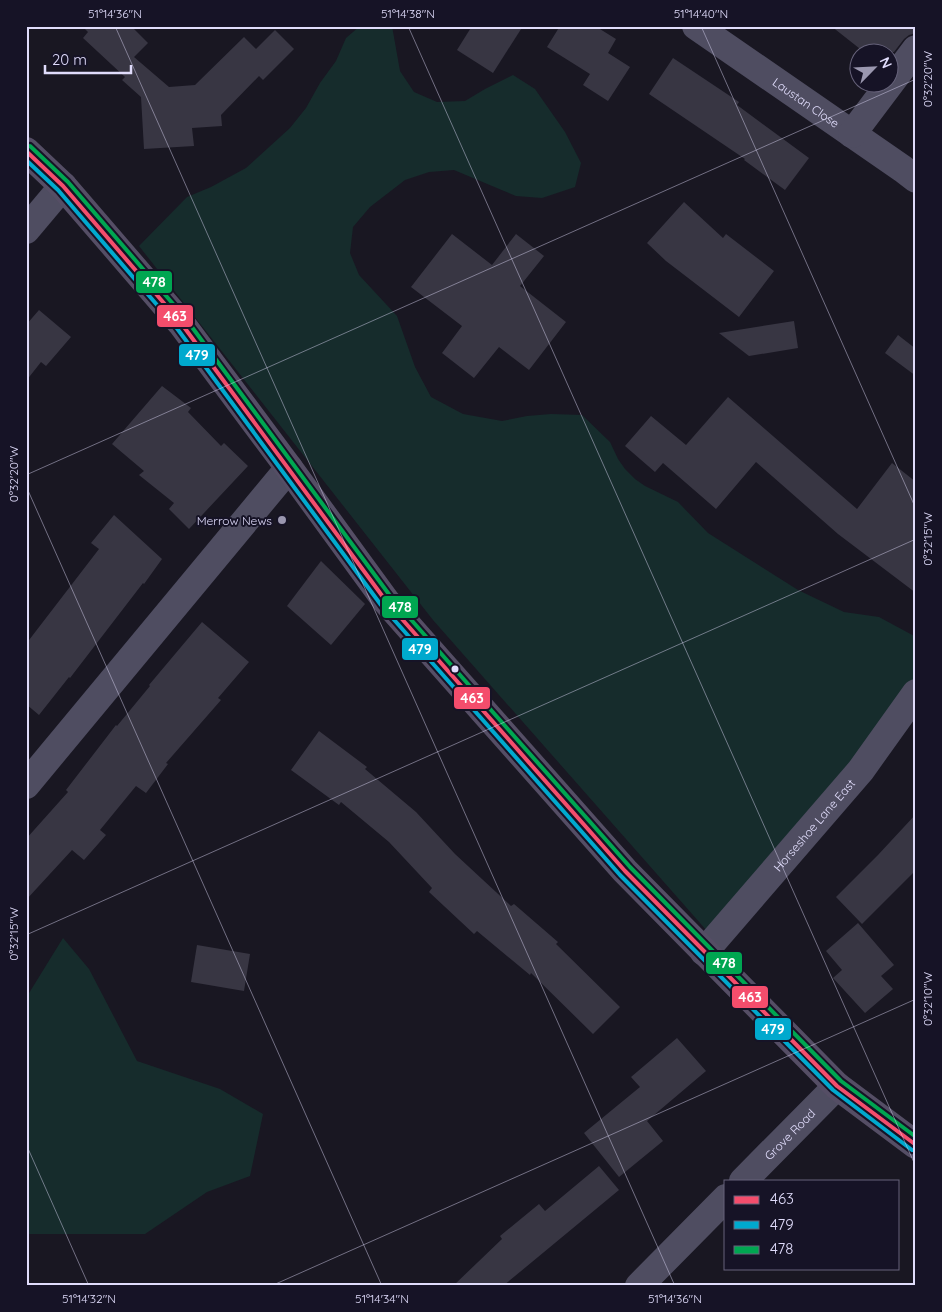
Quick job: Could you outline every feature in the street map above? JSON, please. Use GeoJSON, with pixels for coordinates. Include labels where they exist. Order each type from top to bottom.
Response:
{"type":"FeatureCollection","features":[{"type":"Feature","properties":{"kind":"main road"},"geometry":{"type":"LineString","coordinates":[[26,151],[64,186],[181,323],[290,468],[386,601],[625,871],[837,1086],[916,1145]]}},
{"type":"Feature","properties":{"kind":"street","name":"Laustan Close"},"geometry":{"type":"LineString","coordinates":[[696,26],[916,179]]}},
{"type":"Feature","properties":{"kind":"street"},"geometry":{"type":"LineString","coordinates":[[852,134],[916,49]]}},
{"type":"Feature","properties":{"kind":"street"},"geometry":{"type":"LineString","coordinates":[[26,230],[64,186]]}},
{"type":"Feature","properties":{"kind":"street"},"geometry":{"type":"LineString","coordinates":[[26,785],[290,468]]}},
{"type":"Feature","properties":{"kind":"street","name":"Horseshoe Lane East"},"geometry":{"type":"LineString","coordinates":[[704,952],[861,770],[916,693]]}},
{"type":"Feature","properties":{"kind":"street","name":"Grove Road"},"geometry":{"type":"LineString","coordinates":[[744,1180],[837,1086]]}},
{"type":"Feature","properties":{"kind":"street"},"geometry":{"type":"LineString","coordinates":[[639,1286],[724,1200]]}},
{"type":"Feature","properties":{"kind":"green space"},"geometry":{"type":"Polygon","coordinates":[[[360,26],[392,26],[400,71],[414,92],[437,102],[465,101],[513,75],[535,89],[565,132],[581,163],[575,187],[542,198],[516,196],[454,170],[429,172],[405,180],[370,207],[353,227],[350,253],[359,275],[397,316],[415,367],[431,397],[463,414],[502,421],[551,414],[582,415],[610,442],[618,459],[635,479],[678,502],[708,533],[798,590],[844,612],[879,617],[916,637],[916,693],[715,940],[433,620],[139,246],[187,197],[211,187],[246,168],[290,128],[306,108],[320,83],[336,61],[346,38],[360,26]]]}},
{"type":"Feature","properties":{"kind":"green space"},"geometry":{"type":"Polygon","coordinates":[[[63,938],[89,969],[137,1061],[220,1089],[263,1114],[250,1176],[207,1192],[145,1234],[26,1234],[26,998],[63,938]]]}},
{"type":"Feature","properties":{"kind":"building"},"geometry":{"type":"Polygon","coordinates":[[[82,26],[131,26],[148,43],[134,57],[169,87],[195,85],[244,37],[256,49],[275,30],[294,49],[263,80],[259,76],[221,115],[222,126],[192,128],[194,146],[144,149],[141,97],[122,80],[125,77],[83,38],[88,32],[82,26]]]}},
{"type":"Feature","properties":{"kind":"building"},"geometry":{"type":"Polygon","coordinates":[[[472,26],[523,26],[493,73],[457,50],[472,26]]]}},
{"type":"Feature","properties":{"kind":"building"},"geometry":{"type":"Polygon","coordinates":[[[560,26],[595,26],[616,39],[608,53],[630,67],[608,101],[583,85],[590,74],[547,47],[560,26]]]}},
{"type":"Feature","properties":{"kind":"building"},"geometry":{"type":"Polygon","coordinates":[[[831,26],[916,26],[916,33],[909,35],[900,44],[900,42],[851,42],[831,26]]]}},
{"type":"Feature","properties":{"kind":"building"},"geometry":{"type":"Polygon","coordinates":[[[673,58],[739,102],[737,105],[809,158],[785,190],[745,159],[649,94],[673,58]]]}},
{"type":"Feature","properties":{"kind":"building"},"geometry":{"type":"Polygon","coordinates":[[[684,202],[723,238],[726,234],[774,271],[739,317],[666,261],[647,243],[684,202]]]}},
{"type":"Feature","properties":{"kind":"building"},"geometry":{"type":"Polygon","coordinates":[[[452,234],[492,265],[516,234],[544,256],[520,286],[566,322],[529,370],[499,347],[474,378],[442,353],[462,326],[411,287],[452,234]]]}},
{"type":"Feature","properties":{"kind":"building"},"geometry":{"type":"Polygon","coordinates":[[[39,310],[71,337],[46,366],[41,362],[26,381],[26,325],[39,310]]]}},
{"type":"Feature","properties":{"kind":"building"},"geometry":{"type":"Polygon","coordinates":[[[794,321],[798,348],[749,356],[719,333],[794,321]]]}},
{"type":"Feature","properties":{"kind":"building"},"geometry":{"type":"Polygon","coordinates":[[[898,335],[916,349],[916,376],[885,353],[898,335]]]}},
{"type":"Feature","properties":{"kind":"building"},"geometry":{"type":"Polygon","coordinates":[[[162,386],[191,408],[188,412],[221,446],[224,443],[248,466],[189,529],[169,509],[174,503],[139,475],[144,471],[112,444],[162,386]]]}},
{"type":"Feature","properties":{"kind":"building"},"geometry":{"type":"Polygon","coordinates":[[[728,397],[857,509],[892,463],[916,482],[916,593],[838,534],[756,462],[716,509],[663,463],[655,472],[625,446],[651,416],[686,445],[728,397]]]}},
{"type":"Feature","properties":{"kind":"building"},"geometry":{"type":"Polygon","coordinates":[[[114,515],[162,559],[39,715],[26,704],[26,644],[99,549],[91,543],[114,515]]]}},
{"type":"Feature","properties":{"kind":"building"},"geometry":{"type":"Polygon","coordinates":[[[321,561],[365,604],[331,645],[287,606],[321,561]]]}},
{"type":"Feature","properties":{"kind":"building"},"geometry":{"type":"Polygon","coordinates":[[[202,622],[249,662],[218,698],[221,700],[166,763],[168,764],[146,793],[136,786],[100,830],[106,835],[84,860],[72,850],[26,900],[26,839],[68,792],[66,790],[116,725],[202,622]]]}},
{"type":"Feature","properties":{"kind":"building"},"geometry":{"type":"Polygon","coordinates":[[[319,731],[367,767],[365,769],[416,812],[455,854],[511,906],[514,904],[558,942],[556,944],[620,1007],[593,1034],[531,973],[530,975],[477,931],[474,934],[429,892],[432,888],[389,842],[341,802],[339,805],[291,770],[319,731]]]}},
{"type":"Feature","properties":{"kind":"building"},"geometry":{"type":"Polygon","coordinates":[[[916,814],[916,870],[862,924],[836,897],[916,814]]]}},
{"type":"Feature","properties":{"kind":"building"},"geometry":{"type":"Polygon","coordinates":[[[858,923],[894,965],[881,976],[893,989],[865,1013],[833,978],[842,970],[826,951],[858,923]]]}},
{"type":"Feature","properties":{"kind":"building"},"geometry":{"type":"Polygon","coordinates":[[[197,945],[250,954],[244,991],[191,982],[197,945]]]}},
{"type":"Feature","properties":{"kind":"building"},"geometry":{"type":"Polygon","coordinates":[[[677,1038],[706,1071],[647,1121],[663,1141],[619,1177],[584,1133],[640,1087],[631,1077],[677,1038]]]}},
{"type":"Feature","properties":{"kind":"building"},"geometry":{"type":"Polygon","coordinates":[[[599,1166],[619,1190],[503,1286],[453,1286],[502,1239],[500,1236],[539,1204],[545,1211],[599,1166]]]}},
{"type":"Feature","properties":{"kind":"transit line","name":"478"},"geometry":{"type":"LineString","coordinates":[[30,146],[68,182],[186,319],[391,597],[630,867],[841,1081],[916,1137]]}},
{"type":"Feature","properties":{"kind":"transit line","name":"463"},"geometry":{"type":"LineString","coordinates":[[26,151],[63,186],[181,323],[386,601],[625,871],[837,1086],[916,1145]]}},
{"type":"Feature","properties":{"kind":"transit line","name":"479"},"geometry":{"type":"LineString","coordinates":[[26,160],[58,190],[176,327],[381,605],[620,875],[833,1090],[912,1150]]}},
{"type":"Feature","properties":{"kind":"place","name":"Merrow News"},"geometry":{"type":"Point","coordinates":[282,520]}}]}
